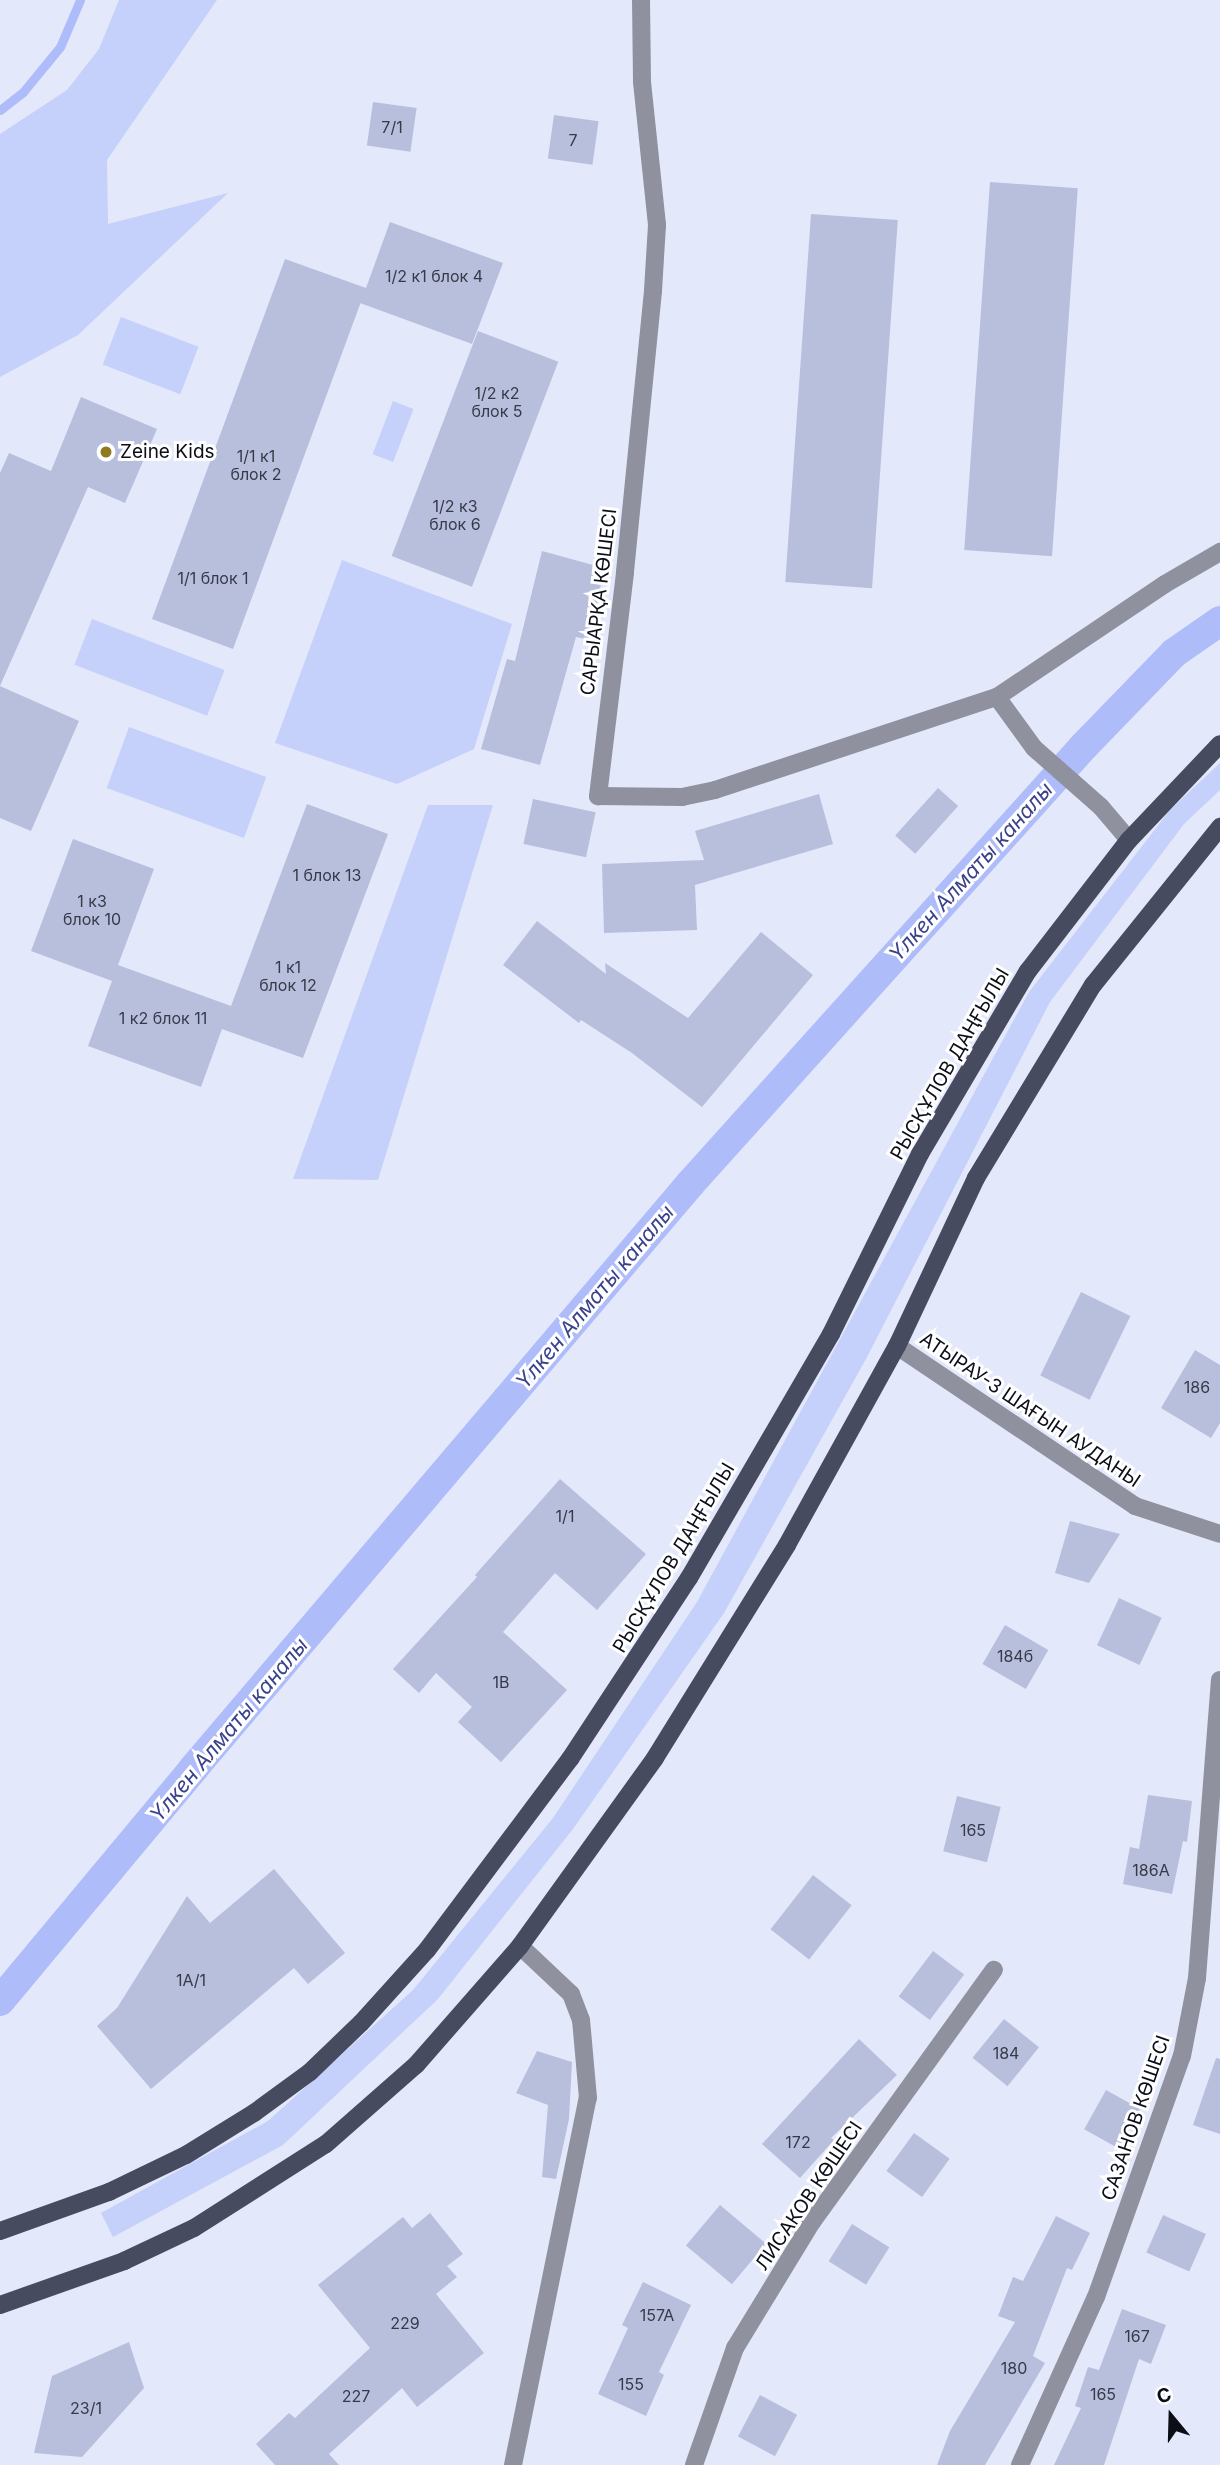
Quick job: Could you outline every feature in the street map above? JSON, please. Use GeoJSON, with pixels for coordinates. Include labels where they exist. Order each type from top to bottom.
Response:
{"type":"FeatureCollection","features":[{"type":"Feature","properties":{"kind":"main road","name":"РЫСҚҰЛОВ ДАҢҒЫЛЫ"},"geometry":{"type":"LineString","coordinates":[[0,2231],[109,2192],[186,2155],[254,2113],[327,2056],[427,1950],[570,1759],[689,1578],[831,1334],[920,1154],[1028,971],[1129,840],[1220,744]]}},
{"type":"Feature","properties":{"kind":"main road"},"geometry":{"type":"LineString","coordinates":[[0,2305],[124,2260],[194,2228],[326,2144],[416,2065],[520,1946],[655,1758],[787,1545],[897,1346],[976,1178],[1093,985],[1220,827]]}},
{"type":"Feature","properties":{"kind":"street","name":"САРЫАРҚА КӨШЕСІ"},"geometry":{"type":"LineString","coordinates":[[641,0],[642,82],[656,225],[653,291],[625,573],[598,796],[682,797],[715,790],[997,697]]}},
{"type":"Feature","properties":{"kind":"street"},"geometry":{"type":"LineString","coordinates":[[1129,840],[1101,807],[1034,748],[997,697],[1165,584],[1220,552]]}},
{"type":"Feature","properties":{"kind":"street","name":"АТЫРАУ-3 ШАҒЫН АУДАНЫ"},"geometry":{"type":"LineString","coordinates":[[897,1346],[1135,1506],[1220,1534]]}},
{"type":"Feature","properties":{"kind":"street","name":"САЗАНОВ КӨШЕСІ"},"geometry":{"type":"LineString","coordinates":[[1020,2465],[1096,2297],[1182,2056],[1197,1978],[1220,1681]]}},
{"type":"Feature","properties":{"kind":"street"},"geometry":{"type":"LineString","coordinates":[[513,2465],[588,2098],[581,2020],[571,1994],[520,1946]]}},
{"type":"Feature","properties":{"kind":"street","name":"ЛИСАКОВ КӨШЕСІ"},"geometry":{"type":"LineString","coordinates":[[694,2465],[735,2348],[812,2222],[994,1970]]}},
{"type":"Feature","properties":{"kind":"shaded area"},"geometry":{"type":"Polygon","coordinates":[[[119,0],[217,0],[107,160],[108,224],[228,193],[78,335],[0,377],[0,134],[67,90],[99,49],[119,0]]]}},
{"type":"Feature","properties":{"kind":"shaded area"},"geometry":{"type":"Polygon","coordinates":[[[121,317],[198,347],[180,394],[103,365],[121,317]]]}},
{"type":"Feature","properties":{"kind":"shaded area"},"geometry":{"type":"Polygon","coordinates":[[[393,401],[414,409],[393,462],[373,454],[393,401]]]}},
{"type":"Feature","properties":{"kind":"shaded area"},"geometry":{"type":"Polygon","coordinates":[[[342,560],[512,624],[474,749],[397,784],[275,743],[342,560]]]}},
{"type":"Feature","properties":{"kind":"shaded area"},"geometry":{"type":"Polygon","coordinates":[[[92,619],[225,670],[207,716],[74,665],[92,619]]]}},
{"type":"Feature","properties":{"kind":"shaded area"},"geometry":{"type":"Polygon","coordinates":[[[129,727],[266,777],[244,838],[107,788],[129,727]]]}},
{"type":"Feature","properties":{"kind":"shaded area"},"geometry":{"type":"Polygon","coordinates":[[[1220,763],[1220,790],[1184,824],[1050,1002],[866,1359],[724,1613],[573,1829],[438,1999],[283,2145],[113,2237],[101,2213],[268,2121],[413,1990],[553,1818],[697,1602],[1029,992],[1170,810],[1220,763]]]}},
{"type":"Feature","properties":{"kind":"shaded area"},"geometry":{"type":"Polygon","coordinates":[[[428,805],[493,805],[378,1180],[293,1179],[428,805]]]}},
{"type":"Feature","properties":{"kind":"building"},"geometry":{"type":"Polygon","coordinates":[[[373,102],[417,108],[410,152],[367,146],[373,102]]]}},
{"type":"Feature","properties":{"kind":"building"},"geometry":{"type":"Polygon","coordinates":[[[554,115],[599,121],[592,165],[548,159],[554,115]]]}},
{"type":"Feature","properties":{"kind":"building"},"geometry":{"type":"Polygon","coordinates":[[[990,182],[1078,188],[1052,556],[964,550],[990,182]]]}},
{"type":"Feature","properties":{"kind":"building"},"geometry":{"type":"Polygon","coordinates":[[[811,214],[898,220],[872,588],[785,582],[811,214]]]}},
{"type":"Feature","properties":{"kind":"building"},"geometry":{"type":"Polygon","coordinates":[[[390,222],[503,263],[472,344],[360,303],[233,649],[152,619],[285,259],[366,288],[390,222]]]}},
{"type":"Feature","properties":{"kind":"building"},"geometry":{"type":"Polygon","coordinates":[[[478,331],[558,362],[472,587],[392,556],[478,331]]]}},
{"type":"Feature","properties":{"kind":"building"},"geometry":{"type":"Polygon","coordinates":[[[81,397],[157,429],[125,503],[88,487],[0,686],[0,473],[9,453],[51,471],[81,397]]]}},
{"type":"Feature","properties":{"kind":"building"},"geometry":{"type":"Polygon","coordinates":[[[542,551],[604,568],[590,640],[576,637],[540,765],[481,749],[507,659],[515,661],[542,551]]]}},
{"type":"Feature","properties":{"kind":"building"},"geometry":{"type":"Polygon","coordinates":[[[0,686],[79,721],[31,831],[0,818],[0,686]]]}},
{"type":"Feature","properties":{"kind":"building"},"geometry":{"type":"Polygon","coordinates":[[[938,788],[958,806],[915,854],[895,836],[938,788]]]}},
{"type":"Feature","properties":{"kind":"building"},"geometry":{"type":"Polygon","coordinates":[[[819,794],[833,844],[695,885],[697,930],[604,933],[602,864],[704,860],[695,831],[819,794]]]}},
{"type":"Feature","properties":{"kind":"building"},"geometry":{"type":"Polygon","coordinates":[[[533,799],[596,812],[586,857],[523,844],[533,799]]]}},
{"type":"Feature","properties":{"kind":"building"},"geometry":{"type":"Polygon","coordinates":[[[307,804],[388,834],[303,1058],[222,1029],[201,1087],[88,1046],[112,981],[31,951],[73,839],[154,869],[118,965],[231,1006],[307,804]]]}},
{"type":"Feature","properties":{"kind":"building"},"geometry":{"type":"Polygon","coordinates":[[[537,921],[606,974],[605,963],[688,1018],[761,932],[813,975],[702,1107],[632,1053],[581,1020],[579,1023],[503,965],[537,921]]]}},
{"type":"Feature","properties":{"kind":"building"},"geometry":{"type":"Polygon","coordinates":[[[1081,1292],[1130,1316],[1090,1400],[1040,1376],[1081,1292]]]}},
{"type":"Feature","properties":{"kind":"building"},"geometry":{"type":"Polygon","coordinates":[[[1195,1350],[1220,1365],[1220,1423],[1211,1438],[1161,1408],[1195,1350]]]}},
{"type":"Feature","properties":{"kind":"building"},"geometry":{"type":"Polygon","coordinates":[[[560,1479],[646,1554],[597,1610],[555,1573],[503,1632],[567,1690],[501,1762],[458,1722],[472,1707],[436,1673],[419,1693],[393,1669],[477,1577],[475,1575],[560,1479]]]}},
{"type":"Feature","properties":{"kind":"building"},"geometry":{"type":"Polygon","coordinates":[[[1070,1521],[1120,1534],[1089,1583],[1055,1573],[1070,1521]]]}},
{"type":"Feature","properties":{"kind":"building"},"geometry":{"type":"Polygon","coordinates":[[[1119,1598],[1162,1618],[1140,1665],[1097,1645],[1119,1598]]]}},
{"type":"Feature","properties":{"kind":"building"},"geometry":{"type":"Polygon","coordinates":[[[1005,1625],[1048,1650],[1026,1689],[982,1664],[1005,1625]]]}},
{"type":"Feature","properties":{"kind":"building"},"geometry":{"type":"Polygon","coordinates":[[[1148,1795],[1192,1801],[1187,1842],[1183,1841],[1172,1894],[1123,1884],[1130,1847],[1139,1849],[1148,1795]]]}},
{"type":"Feature","properties":{"kind":"building"},"geometry":{"type":"Polygon","coordinates":[[[957,1796],[1001,1807],[987,1862],[943,1851],[957,1796]]]}},
{"type":"Feature","properties":{"kind":"building"},"geometry":{"type":"Polygon","coordinates":[[[274,1869],[345,1953],[308,1984],[294,1968],[151,2089],[97,2026],[117,2008],[187,1896],[210,1923],[274,1869]]]}},
{"type":"Feature","properties":{"kind":"building"},"geometry":{"type":"Polygon","coordinates":[[[813,1875],[852,1905],[809,1960],[771,1929],[813,1875]]]}},
{"type":"Feature","properties":{"kind":"building"},"geometry":{"type":"Polygon","coordinates":[[[933,1951],[964,1974],[930,2020],[899,1997],[933,1951]]]}},
{"type":"Feature","properties":{"kind":"building"},"geometry":{"type":"Polygon","coordinates":[[[1004,2019],[1039,2047],[1008,2086],[973,2058],[1004,2019]]]}},
{"type":"Feature","properties":{"kind":"building"},"geometry":{"type":"Polygon","coordinates":[[[859,2039],[897,2075],[831,2138],[834,2140],[800,2178],[762,2144],[859,2039]]]}},
{"type":"Feature","properties":{"kind":"building"},"geometry":{"type":"Polygon","coordinates":[[[537,2051],[572,2062],[569,2119],[556,2179],[542,2177],[548,2105],[516,2093],[537,2051]]]}},
{"type":"Feature","properties":{"kind":"building"},"geometry":{"type":"Polygon","coordinates":[[[1216,2058],[1220,2059],[1220,2134],[1193,2125],[1216,2058]]]}},
{"type":"Feature","properties":{"kind":"building"},"geometry":{"type":"Polygon","coordinates":[[[1106,2090],[1140,2109],[1118,2148],[1084,2129],[1106,2090]]]}},
{"type":"Feature","properties":{"kind":"building"},"geometry":{"type":"Polygon","coordinates":[[[914,2133],[950,2159],[922,2197],[886,2171],[914,2133]]]}},
{"type":"Feature","properties":{"kind":"building"},"geometry":{"type":"Polygon","coordinates":[[[720,2205],[766,2244],[732,2284],[686,2246],[720,2205]]]}},
{"type":"Feature","properties":{"kind":"building"},"geometry":{"type":"Polygon","coordinates":[[[430,2213],[463,2254],[447,2266],[457,2277],[436,2294],[484,2353],[417,2407],[402,2388],[329,2454],[339,2465],[275,2465],[256,2444],[289,2413],[295,2418],[370,2348],[318,2285],[403,2217],[412,2228],[430,2213]]]}},
{"type":"Feature","properties":{"kind":"building"},"geometry":{"type":"Polygon","coordinates":[[[1163,2215],[1206,2234],[1189,2272],[1146,2252],[1163,2215]]]}},
{"type":"Feature","properties":{"kind":"building"},"geometry":{"type":"Polygon","coordinates":[[[1056,2216],[1090,2233],[1072,2270],[1067,2268],[1033,2356],[1045,2363],[985,2465],[937,2465],[950,2431],[1015,2322],[998,2316],[1013,2277],[1023,2281],[1056,2216]]]}},
{"type":"Feature","properties":{"kind":"building"},"geometry":{"type":"Polygon","coordinates":[[[852,2224],[889,2247],[866,2285],[829,2261],[852,2224]]]}},
{"type":"Feature","properties":{"kind":"building"},"geometry":{"type":"Polygon","coordinates":[[[643,2282],[691,2305],[659,2372],[664,2375],[646,2416],[598,2394],[628,2328],[622,2325],[643,2282]]]}},
{"type":"Feature","properties":{"kind":"building"},"geometry":{"type":"Polygon","coordinates":[[[1122,2309],[1166,2325],[1151,2364],[1139,2359],[1104,2465],[1054,2465],[1081,2408],[1075,2406],[1088,2367],[1099,2370],[1122,2309]]]}},
{"type":"Feature","properties":{"kind":"building"},"geometry":{"type":"Polygon","coordinates":[[[129,2342],[144,2388],[82,2457],[34,2453],[52,2376],[129,2342]]]}},
{"type":"Feature","properties":{"kind":"building"},"geometry":{"type":"Polygon","coordinates":[[[760,2395],[797,2415],[775,2456],[738,2436],[760,2395]]]}},
{"type":"Feature","properties":{"kind":"waterway"},"geometry":{"type":"LineString","coordinates":[[0,110],[23,92],[60,47],[80,0]]}},
{"type":"Feature","properties":{"kind":"waterway","name":"Үлкен Алматы каналы"},"geometry":{"type":"LineString","coordinates":[[0,2001],[193,1769],[690,1184],[1083,747],[1174,653],[1220,621]]}},
{"type":"Feature","properties":{"kind":"place","name":"Zeine Kids"},"geometry":{"type":"Point","coordinates":[106,452]}}]}
